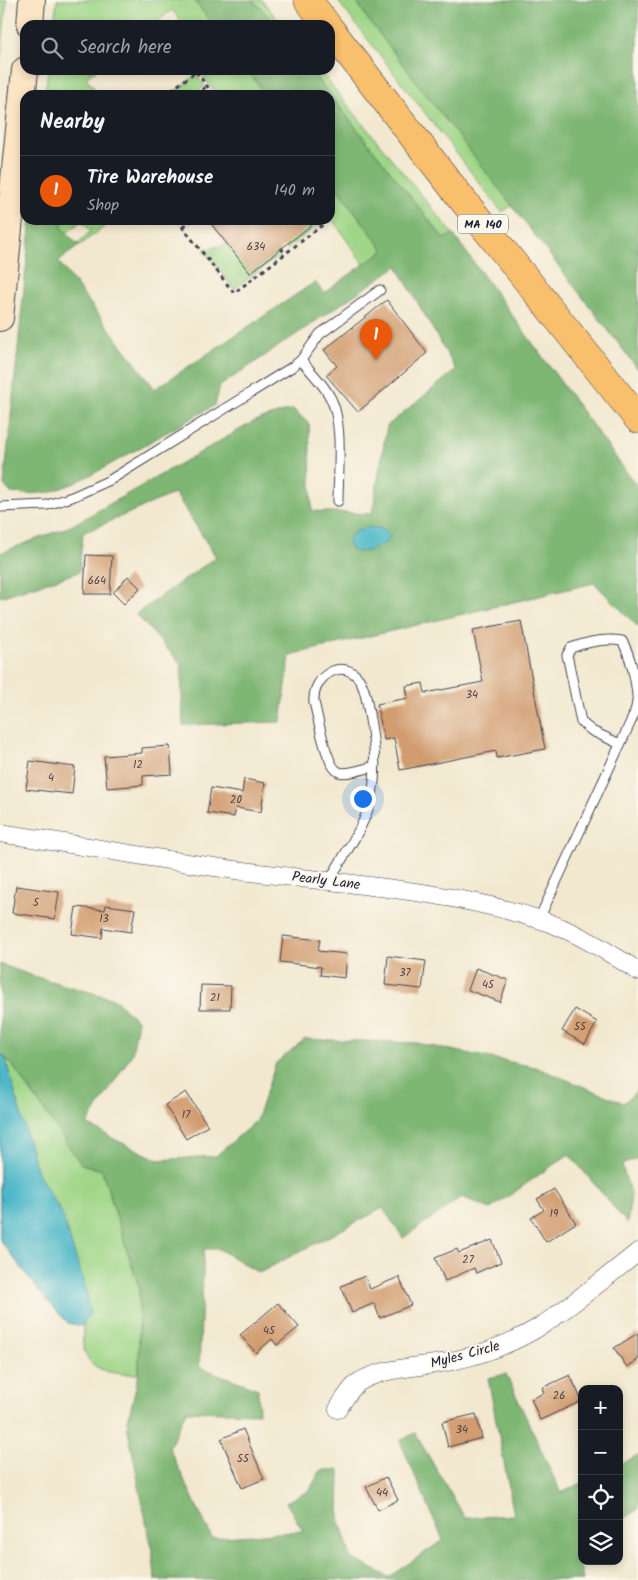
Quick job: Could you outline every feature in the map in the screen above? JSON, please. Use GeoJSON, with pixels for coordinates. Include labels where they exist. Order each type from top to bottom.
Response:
{"type":"FeatureCollection","features":[{"type":"Feature","properties":{"kind":"highway"},"geometry":{"type":"LineString","coordinates":[[308,0],[323,20]]}},
{"type":"Feature","properties":{"kind":"highway","name":"MA 140"},"geometry":{"type":"LineString","coordinates":[[335,35],[638,419]]}},
{"type":"Feature","properties":{"kind":"main road"},"geometry":{"type":"LineString","coordinates":[[30,20],[32,0]]}},
{"type":"Feature","properties":{"kind":"main road"},"geometry":{"type":"LineString","coordinates":[[24,90],[25,75]]}},
{"type":"Feature","properties":{"kind":"main road"},"geometry":{"type":"LineString","coordinates":[[0,318],[20,139]]}},
{"type":"Feature","properties":{"kind":"street","name":"Pearly Lane"},"geometry":{"type":"LineString","coordinates":[[0,833],[242,871],[419,893],[479,903],[539,919],[611,953],[638,972]]}},
{"type":"Feature","properties":{"kind":"street","name":"Myles Circle"},"geometry":{"type":"LineString","coordinates":[[338,1409],[358,1382],[378,1374],[450,1362],[475,1355],[501,1346],[525,1334],[544,1324],[638,1252]]}},
{"type":"Feature","properties":{"kind":"lane"},"geometry":{"type":"LineString","coordinates":[[0,507],[47,505],[72,497],[110,480],[301,360],[320,334],[380,290]]}},
{"type":"Feature","properties":{"kind":"lane"},"geometry":{"type":"LineString","coordinates":[[301,360],[331,398],[336,413],[338,431],[338,501]]}},
{"type":"Feature","properties":{"kind":"lane"},"geometry":{"type":"LineString","coordinates":[[539,919],[632,719],[638,696],[627,649],[622,641],[610,639],[571,648],[568,655],[568,664],[581,722],[592,731],[620,744]]}},
{"type":"Feature","properties":{"kind":"lane"},"geometry":{"type":"LineString","coordinates":[[330,881],[366,813],[372,796],[375,766],[374,738],[369,710],[359,680],[351,672],[342,670],[325,675],[319,680],[314,695],[314,702],[330,763],[338,772],[344,773],[375,766]]}},
{"type":"Feature","properties":{"kind":"path"},"geometry":{"type":"LineString","coordinates":[[172,90],[192,75]]}},
{"type":"Feature","properties":{"kind":"path"},"geometry":{"type":"LineString","coordinates":[[200,75],[210,90]]}},
{"type":"Feature","properties":{"kind":"path"},"geometry":{"type":"LineString","coordinates":[[202,90],[207,86]]}},
{"type":"Feature","properties":{"kind":"path"},"geometry":{"type":"LineString","coordinates":[[186,225],[183,227],[234,293],[323,225]]}},
{"type":"Feature","properties":{"kind":"path"},"geometry":{"type":"LineString","coordinates":[[281,248],[285,254]]}},
{"type":"Feature","properties":{"kind":"green space"},"geometry":{"type":"Polygon","coordinates":[[[0,0],[7,0],[0,61],[0,0]]]}},
{"type":"Feature","properties":{"kind":"green space"},"geometry":{"type":"Polygon","coordinates":[[[57,0],[194,0],[209,20],[180,20],[172,10],[159,20],[55,20],[57,0]]]}},
{"type":"Feature","properties":{"kind":"green space"},"geometry":{"type":"Polygon","coordinates":[[[194,0],[252,0],[271,20],[209,20],[194,0]]]}},
{"type":"Feature","properties":{"kind":"green space"},"geometry":{"type":"Polygon","coordinates":[[[252,0],[262,0],[278,20],[271,20],[252,0]]]}},
{"type":"Feature","properties":{"kind":"green space"},"geometry":{"type":"Polygon","coordinates":[[[337,0],[356,0],[367,18],[513,205],[502,212],[337,0]]]}},
{"type":"Feature","properties":{"kind":"green space"},"geometry":{"type":"Polygon","coordinates":[[[356,0],[638,0],[638,369],[367,18],[356,0]]]}},
{"type":"Feature","properties":{"kind":"green space"},"geometry":{"type":"Polygon","coordinates":[[[47,75],[90,75],[86,78],[94,88],[94,90],[46,90],[47,75]]]}},
{"type":"Feature","properties":{"kind":"green space"},"geometry":{"type":"Polygon","coordinates":[[[196,75],[205,86],[200,90],[176,90],[196,75]]]}},
{"type":"Feature","properties":{"kind":"green space"},"geometry":{"type":"Polygon","coordinates":[[[202,75],[251,75],[262,90],[213,90],[202,75]]]}},
{"type":"Feature","properties":{"kind":"green space"},"geometry":{"type":"Polygon","coordinates":[[[251,75],[314,75],[326,90],[262,90],[251,75]]]}},
{"type":"Feature","properties":{"kind":"green space"},"geometry":{"type":"Polygon","coordinates":[[[314,75],[323,75],[453,234],[444,239],[335,102],[335,90],[326,90],[314,75]]]}},
{"type":"Feature","properties":{"kind":"green space"},"geometry":{"type":"Polygon","coordinates":[[[335,101],[444,239],[453,234],[638,488],[638,627],[594,583],[290,655],[281,722],[183,725],[181,664],[136,614],[216,557],[175,493],[83,533],[79,572],[0,597],[0,553],[71,526],[255,421],[293,409],[309,424],[312,511],[372,514],[387,426],[456,370],[397,266],[220,386],[215,405],[75,483],[51,492],[11,493],[4,485],[30,225],[62,225],[62,228],[79,246],[58,261],[155,389],[315,282],[324,293],[384,250],[335,186],[335,101]]]}},
{"type":"Feature","properties":{"kind":"green space"},"geometry":{"type":"Polygon","coordinates":[[[335,186],[384,250],[364,265],[335,223],[335,186]]]}},
{"type":"Feature","properties":{"kind":"green space"},"geometry":{"type":"Polygon","coordinates":[[[62,225],[76,225],[67,233],[62,228],[62,225]]]}},
{"type":"Feature","properties":{"kind":"green space"},"geometry":{"type":"Polygon","coordinates":[[[85,225],[103,225],[104,227],[79,246],[77,244],[91,231],[85,225]]]}},
{"type":"Feature","properties":{"kind":"green space"},"geometry":{"type":"Polygon","coordinates":[[[303,225],[318,225],[287,249],[284,246],[303,225]]]}},
{"type":"Feature","properties":{"kind":"green space"},"geometry":{"type":"Polygon","coordinates":[[[227,244],[250,273],[278,251],[281,254],[234,289],[204,250],[227,244]]]}},
{"type":"Feature","properties":{"kind":"green space"},"geometry":{"type":"Polygon","coordinates":[[[0,964],[33,976],[114,999],[138,1021],[132,1054],[87,1124],[159,1160],[216,1156],[256,1121],[276,1063],[305,1039],[416,1043],[535,1067],[624,1103],[638,1089],[638,1158],[622,1165],[631,1197],[627,1223],[569,1154],[490,1209],[462,1197],[403,1238],[383,1208],[259,1273],[219,1249],[204,1249],[199,1367],[258,1389],[259,1413],[186,1411],[169,1448],[212,1538],[303,1531],[286,1502],[309,1491],[321,1470],[340,1470],[339,1518],[351,1558],[389,1577],[443,1540],[400,1441],[415,1433],[465,1518],[514,1515],[488,1378],[506,1374],[561,1493],[578,1485],[577,1551],[578,1565],[580,1565],[583,1580],[155,1580],[153,1556],[127,1425],[139,1374],[139,1288],[102,1170],[81,1164],[19,1074],[5,1057],[0,1054],[0,964]]]}},
{"type":"Feature","properties":{"kind":"green space"},"geometry":{"type":"Polygon","coordinates":[[[0,1054],[5,1057],[19,1074],[81,1163],[102,1170],[139,1288],[139,1374],[107,1372],[94,1365],[84,1351],[83,1326],[68,1323],[44,1297],[0,1240],[0,1054]]]}},
{"type":"Feature","properties":{"kind":"green space"},"geometry":{"type":"Polygon","coordinates":[[[638,1455],[638,1509],[623,1519],[623,1475],[623,1463],[638,1455]]]}},
{"type":"Feature","properties":{"kind":"water"},"geometry":{"type":"Polygon","coordinates":[[[368,527],[384,529],[390,535],[388,541],[371,550],[358,552],[353,550],[348,540],[354,532],[368,527]]]}},
{"type":"Feature","properties":{"kind":"water"},"geometry":{"type":"Polygon","coordinates":[[[0,1054],[5,1057],[37,1172],[61,1212],[86,1289],[90,1313],[83,1326],[68,1323],[44,1297],[0,1240],[0,1054]]]}},
{"type":"Feature","properties":{"kind":"building"},"geometry":{"type":"Polygon","coordinates":[[[212,225],[312,225],[250,273],[212,225]]]}},
{"type":"Feature","properties":{"kind":"building"},"geometry":{"type":"Polygon","coordinates":[[[387,300],[427,353],[358,412],[326,375],[337,366],[324,350],[387,300]]]}},
{"type":"Feature","properties":{"kind":"building"},"geometry":{"type":"Polygon","coordinates":[[[86,555],[112,556],[110,594],[84,594],[86,555]]]}},
{"type":"Feature","properties":{"kind":"building"},"geometry":{"type":"Polygon","coordinates":[[[128,576],[140,588],[124,604],[113,593],[128,576]]]}},
{"type":"Feature","properties":{"kind":"building"},"geometry":{"type":"Polygon","coordinates":[[[521,621],[545,749],[497,758],[496,751],[400,770],[394,738],[384,740],[377,704],[408,698],[406,686],[423,683],[425,693],[483,682],[473,630],[521,621]]]}},
{"type":"Feature","properties":{"kind":"building"},"geometry":{"type":"Polygon","coordinates":[[[170,746],[172,774],[143,776],[143,785],[107,788],[104,756],[142,753],[142,748],[170,746]]]}},
{"type":"Feature","properties":{"kind":"building"},"geometry":{"type":"Polygon","coordinates":[[[30,761],[75,767],[72,794],[26,789],[30,761]]]}},
{"type":"Feature","properties":{"kind":"building"},"geometry":{"type":"Polygon","coordinates":[[[244,779],[265,783],[261,812],[236,808],[234,817],[207,813],[211,788],[242,793],[244,779]]]}},
{"type":"Feature","properties":{"kind":"building"},"geometry":{"type":"Polygon","coordinates":[[[16,886],[59,892],[55,919],[12,913],[16,886]]]}},
{"type":"Feature","properties":{"kind":"building"},"geometry":{"type":"Polygon","coordinates":[[[106,905],[135,909],[131,932],[103,928],[102,938],[72,934],[76,907],[105,910],[106,905]]]}},
{"type":"Feature","properties":{"kind":"building"},"geometry":{"type":"Polygon","coordinates":[[[283,936],[320,940],[318,951],[347,954],[345,978],[320,975],[321,967],[280,962],[283,936]]]}},
{"type":"Feature","properties":{"kind":"building"},"geometry":{"type":"Polygon","coordinates":[[[388,956],[426,961],[422,989],[385,985],[388,956]]]}},
{"type":"Feature","properties":{"kind":"building"},"geometry":{"type":"Polygon","coordinates":[[[476,968],[508,980],[500,1002],[468,990],[476,968]]]}},
{"type":"Feature","properties":{"kind":"building"},"geometry":{"type":"Polygon","coordinates":[[[201,985],[231,986],[230,1009],[200,1009],[201,985]]]}},
{"type":"Feature","properties":{"kind":"building"},"geometry":{"type":"Polygon","coordinates":[[[575,1009],[597,1022],[585,1044],[562,1031],[575,1009]]]}},
{"type":"Feature","properties":{"kind":"building"},"geometry":{"type":"Polygon","coordinates":[[[186,1092],[208,1126],[186,1139],[165,1105],[186,1092]]]}},
{"type":"Feature","properties":{"kind":"building"},"geometry":{"type":"Polygon","coordinates":[[[554,1189],[576,1223],[546,1242],[531,1218],[544,1210],[537,1199],[554,1189]]]}},
{"type":"Feature","properties":{"kind":"building"},"geometry":{"type":"Polygon","coordinates":[[[492,1240],[501,1262],[476,1273],[474,1268],[445,1281],[435,1258],[457,1249],[459,1253],[492,1240]]]}},
{"type":"Feature","properties":{"kind":"building"},"geometry":{"type":"Polygon","coordinates":[[[365,1276],[370,1289],[399,1277],[411,1305],[380,1318],[374,1303],[352,1313],[341,1286],[365,1276]]]}},
{"type":"Feature","properties":{"kind":"building"},"geometry":{"type":"Polygon","coordinates":[[[278,1303],[299,1327],[277,1345],[272,1339],[256,1353],[240,1335],[278,1303]]]}},
{"type":"Feature","properties":{"kind":"building"},"geometry":{"type":"Polygon","coordinates":[[[638,1333],[638,1360],[627,1367],[614,1348],[638,1333]]]}},
{"type":"Feature","properties":{"kind":"building"},"geometry":{"type":"Polygon","coordinates":[[[570,1375],[578,1392],[578,1403],[540,1420],[531,1399],[544,1393],[542,1388],[570,1375]]]}},
{"type":"Feature","properties":{"kind":"building"},"geometry":{"type":"Polygon","coordinates":[[[476,1414],[482,1438],[448,1447],[442,1422],[476,1414]]]}},
{"type":"Feature","properties":{"kind":"building"},"geometry":{"type":"Polygon","coordinates":[[[243,1429],[264,1479],[242,1488],[221,1439],[243,1429]]]}},
{"type":"Feature","properties":{"kind":"building"},"geometry":{"type":"Polygon","coordinates":[[[386,1477],[398,1500],[378,1510],[366,1487],[386,1477]]]}},
{"type":"Feature","properties":{"kind":"place","name":"Tire Warehouse"},"geometry":{"type":"Point","coordinates":[376,360]}}]}
